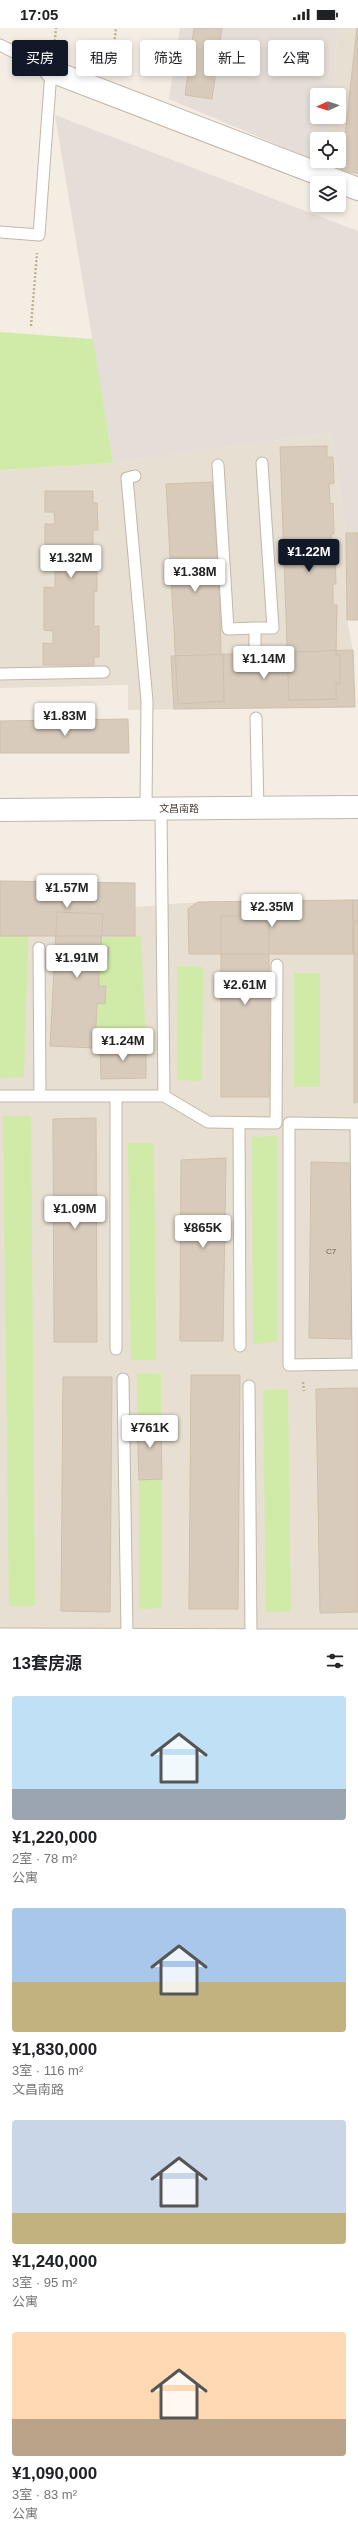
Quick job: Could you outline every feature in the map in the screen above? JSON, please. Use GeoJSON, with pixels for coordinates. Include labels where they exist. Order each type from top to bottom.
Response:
{"type":"FeatureCollection","features":[{"type":"Feature","properties":{"kind":"street"},"geometry":{"type":"LineString","coordinates":[[64,76],[358,189]]}},
{"type":"Feature","properties":{"kind":"street","name":"文昌南路"},"geometry":{"type":"LineString","coordinates":[[0,810],[358,807]]}},
{"type":"Feature","properties":{"kind":"lane"},"geometry":{"type":"LineString","coordinates":[[0,45],[12,51]]}},
{"type":"Feature","properties":{"kind":"lane"},"geometry":{"type":"LineString","coordinates":[[0,232],[39,235],[51,76]]}},
{"type":"Feature","properties":{"kind":"lane"},"geometry":{"type":"LineString","coordinates":[[218,465],[228,629],[273,628],[262,463]]}},
{"type":"Feature","properties":{"kind":"lane"},"geometry":{"type":"LineString","coordinates":[[135,476],[127,478],[147,701],[153,808],[164,1096]]}},
{"type":"Feature","properties":{"kind":"lane"},"geometry":{"type":"LineString","coordinates":[[255,628],[256,646]]}},
{"type":"Feature","properties":{"kind":"lane"},"geometry":{"type":"LineString","coordinates":[[0,674],[104,672]]}},
{"type":"Feature","properties":{"kind":"lane"},"geometry":{"type":"LineString","coordinates":[[256,718],[258,808]]}},
{"type":"Feature","properties":{"kind":"lane"},"geometry":{"type":"LineString","coordinates":[[39,948],[40,1096]]}},
{"type":"Feature","properties":{"kind":"lane"},"geometry":{"type":"LineString","coordinates":[[0,1096],[164,1096],[208,1122],[276,1123],[276,964]]}},
{"type":"Feature","properties":{"kind":"lane"},"geometry":{"type":"LineString","coordinates":[[116,1096],[116,1348]]}},
{"type":"Feature","properties":{"kind":"lane"},"geometry":{"type":"LineString","coordinates":[[239,1122],[240,1346]]}},
{"type":"Feature","properties":{"kind":"lane"},"geometry":{"type":"LineString","coordinates":[[289,1123],[357,1124],[358,1364],[289,1365],[289,1123]]}},
{"type":"Feature","properties":{"kind":"lane"},"geometry":{"type":"LineString","coordinates":[[123,1379],[127,1634]]}},
{"type":"Feature","properties":{"kind":"lane"},"geometry":{"type":"LineString","coordinates":[[249,1386],[251,1635]]}},
{"type":"Feature","properties":{"kind":"lane"},"geometry":{"type":"LineString","coordinates":[[0,1634],[358,1636]]}},
{"type":"Feature","properties":{"kind":"path"},"geometry":{"type":"LineString","coordinates":[[108,93],[116,28]]}},
{"type":"Feature","properties":{"kind":"path"},"geometry":{"type":"LineString","coordinates":[[31,326],[39,235]]}},
{"type":"Feature","properties":{"kind":"shaded area"},"geometry":{"type":"Polygon","coordinates":[[[180,28],[338,28],[333,88],[310,88],[310,124],[328,124],[328,132],[310,132],[310,159],[169,99],[173,76],[196,76],[196,40],[178,40],[180,28]]]}},
{"type":"Feature","properties":{"kind":"shaded area"},"geometry":{"type":"Polygon","coordinates":[[[338,28],[358,28],[358,177],[333,168],[346,168],[346,132],[328,132],[328,124],[346,124],[346,88],[333,88],[338,28]]]}},
{"type":"Feature","properties":{"kind":"shaded area"},"geometry":{"type":"Polygon","coordinates":[[[55,115],[358,231],[358,533],[346,533],[331,433],[113,463],[55,115]]]}},
{"type":"Feature","properties":{"kind":"shaded area"},"geometry":{"type":"Polygon","coordinates":[[[331,433],[346,533],[347,620],[353,650],[355,707],[128,710],[128,685],[0,688],[0,470],[113,463],[331,433]]]}},
{"type":"Feature","properties":{"kind":"shaded area"},"geometry":{"type":"Polygon","coordinates":[[[0,881],[135,883],[135,907],[198,902],[358,900],[358,1637],[0,1637],[0,881]]]}},
{"type":"Feature","properties":{"kind":"green space"},"geometry":{"type":"Polygon","coordinates":[[[0,332],[93,339],[113,463],[0,470],[0,332]]]}},
{"type":"Feature","properties":{"kind":"green space"},"geometry":{"type":"Polygon","coordinates":[[[0,936],[28,936],[24,1077],[0,1078],[0,936]]]}},
{"type":"Feature","properties":{"kind":"green space"},"geometry":{"type":"Polygon","coordinates":[[[141,936],[146,1045],[95,1048],[97,1003],[105,1004],[106,986],[99,986],[99,966],[107,966],[109,947],[101,946],[101,938],[141,936]]]}},
{"type":"Feature","properties":{"kind":"green space"},"geometry":{"type":"Polygon","coordinates":[[[177,966],[203,967],[202,1081],[177,1080],[177,966]]]}},
{"type":"Feature","properties":{"kind":"green space"},"geometry":{"type":"Polygon","coordinates":[[[294,973],[320,973],[320,1087],[294,1087],[294,973]]]}},
{"type":"Feature","properties":{"kind":"green space"},"geometry":{"type":"Polygon","coordinates":[[[3,1116],[31,1116],[35,1606],[9,1606],[3,1116]]]}},
{"type":"Feature","properties":{"kind":"green space"},"geometry":{"type":"Polygon","coordinates":[[[277,1136],[277,1342],[253,1344],[252,1137],[277,1136]]]}},
{"type":"Feature","properties":{"kind":"green space"},"geometry":{"type":"Polygon","coordinates":[[[128,1143],[154,1143],[156,1360],[131,1360],[128,1143]]]}},
{"type":"Feature","properties":{"kind":"green space"},"geometry":{"type":"Polygon","coordinates":[[[137,1373],[161,1374],[161,1418],[137,1418],[137,1373]]]}},
{"type":"Feature","properties":{"kind":"green space"},"geometry":{"type":"Polygon","coordinates":[[[288,1389],[291,1611],[266,1612],[263,1390],[288,1389]]]}},
{"type":"Feature","properties":{"kind":"green space"},"geometry":{"type":"Polygon","coordinates":[[[162,1479],[162,1608],[139,1609],[139,1480],[162,1479]]]}},
{"type":"Feature","properties":{"kind":"building"},"geometry":{"type":"Polygon","coordinates":[[[194,28],[222,28],[220,40],[204,40],[204,76],[215,76],[212,99],[185,95],[188,76],[196,76],[196,40],[192,40],[194,28]]]}},
{"type":"Feature","properties":{"kind":"building"},"geometry":{"type":"Polygon","coordinates":[[[358,28],[358,173],[341,171],[341,168],[346,168],[345,132],[358,28]]]}},
{"type":"Feature","properties":{"kind":"building"},"geometry":{"type":"Polygon","coordinates":[[[327,446],[327,457],[333,457],[334,483],[329,484],[330,504],[333,503],[334,534],[331,534],[332,555],[335,554],[336,584],[333,584],[333,605],[337,605],[336,655],[340,655],[340,683],[336,683],[336,699],[289,700],[280,447],[327,446]]]}},
{"type":"Feature","properties":{"kind":"building"},"geometry":{"type":"Polygon","coordinates":[[[212,482],[219,576],[224,701],[178,704],[166,484],[212,482]]]}},
{"type":"Feature","properties":{"kind":"building"},"geometry":{"type":"Polygon","coordinates":[[[45,491],[93,491],[93,503],[97,503],[98,530],[93,530],[93,562],[97,562],[97,591],[94,592],[94,627],[99,626],[99,657],[94,657],[94,665],[43,665],[43,643],[53,644],[53,631],[44,630],[44,587],[55,588],[55,565],[45,565],[45,524],[55,524],[54,512],[45,512],[45,491]]]}},
{"type":"Feature","properties":{"kind":"building"},"geometry":{"type":"Polygon","coordinates":[[[346,533],[358,533],[358,620],[347,620],[346,533]]]}},
{"type":"Feature","properties":{"kind":"building"},"geometry":{"type":"Polygon","coordinates":[[[353,650],[355,707],[174,709],[171,656],[353,650]]]}},
{"type":"Feature","properties":{"kind":"building"},"geometry":{"type":"Polygon","coordinates":[[[128,719],[129,753],[0,753],[0,721],[128,719]]]}},
{"type":"Feature","properties":{"kind":"building"},"geometry":{"type":"Polygon","coordinates":[[[0,881],[135,883],[135,936],[0,936],[0,881]]]}},
{"type":"Feature","properties":{"kind":"building"},"geometry":{"type":"Polygon","coordinates":[[[353,900],[358,900],[358,954],[353,954],[353,900]]]}},
{"type":"Feature","properties":{"kind":"building"},"geometry":{"type":"Polygon","coordinates":[[[353,900],[353,954],[189,954],[188,909],[198,902],[353,900]]]}},
{"type":"Feature","properties":{"kind":"building"},"geometry":{"type":"Polygon","coordinates":[[[57,912],[103,914],[101,946],[109,947],[107,966],[99,966],[99,986],[106,986],[105,1004],[97,1003],[95,1048],[50,1046],[57,912]]]}},
{"type":"Feature","properties":{"kind":"building"},"geometry":{"type":"Polygon","coordinates":[[[221,916],[269,916],[269,1097],[221,1097],[221,916]]]}},
{"type":"Feature","properties":{"kind":"building"},"geometry":{"type":"Polygon","coordinates":[[[354,921],[358,921],[358,1102],[354,1103],[354,921]]]}},
{"type":"Feature","properties":{"kind":"building"},"geometry":{"type":"Polygon","coordinates":[[[146,1045],[146,1078],[101,1079],[100,1046],[146,1045]]]}},
{"type":"Feature","properties":{"kind":"building"},"geometry":{"type":"Polygon","coordinates":[[[96,1118],[97,1342],[54,1342],[53,1119],[96,1118]]]}},
{"type":"Feature","properties":{"kind":"building"},"geometry":{"type":"Polygon","coordinates":[[[226,1158],[223,1341],[180,1341],[181,1160],[226,1158]]]}},
{"type":"Feature","properties":{"kind":"building"},"geometry":{"type":"Polygon","coordinates":[[[311,1162],[353,1163],[351,1339],[309,1338],[311,1162]]]}},
{"type":"Feature","properties":{"kind":"building"},"geometry":{"type":"Polygon","coordinates":[[[191,1375],[240,1375],[238,1609],[189,1609],[191,1375]]]}},
{"type":"Feature","properties":{"kind":"building"},"geometry":{"type":"Polygon","coordinates":[[[63,1377],[112,1377],[110,1612],[61,1611],[63,1377]]]}},
{"type":"Feature","properties":{"kind":"building"},"geometry":{"type":"Polygon","coordinates":[[[358,1388],[358,1612],[320,1613],[316,1389],[358,1388]]]}},
{"type":"Feature","properties":{"kind":"building"},"geometry":{"type":"Polygon","coordinates":[[[137,1418],[161,1418],[162,1479],[139,1480],[137,1418]]]}}]}
